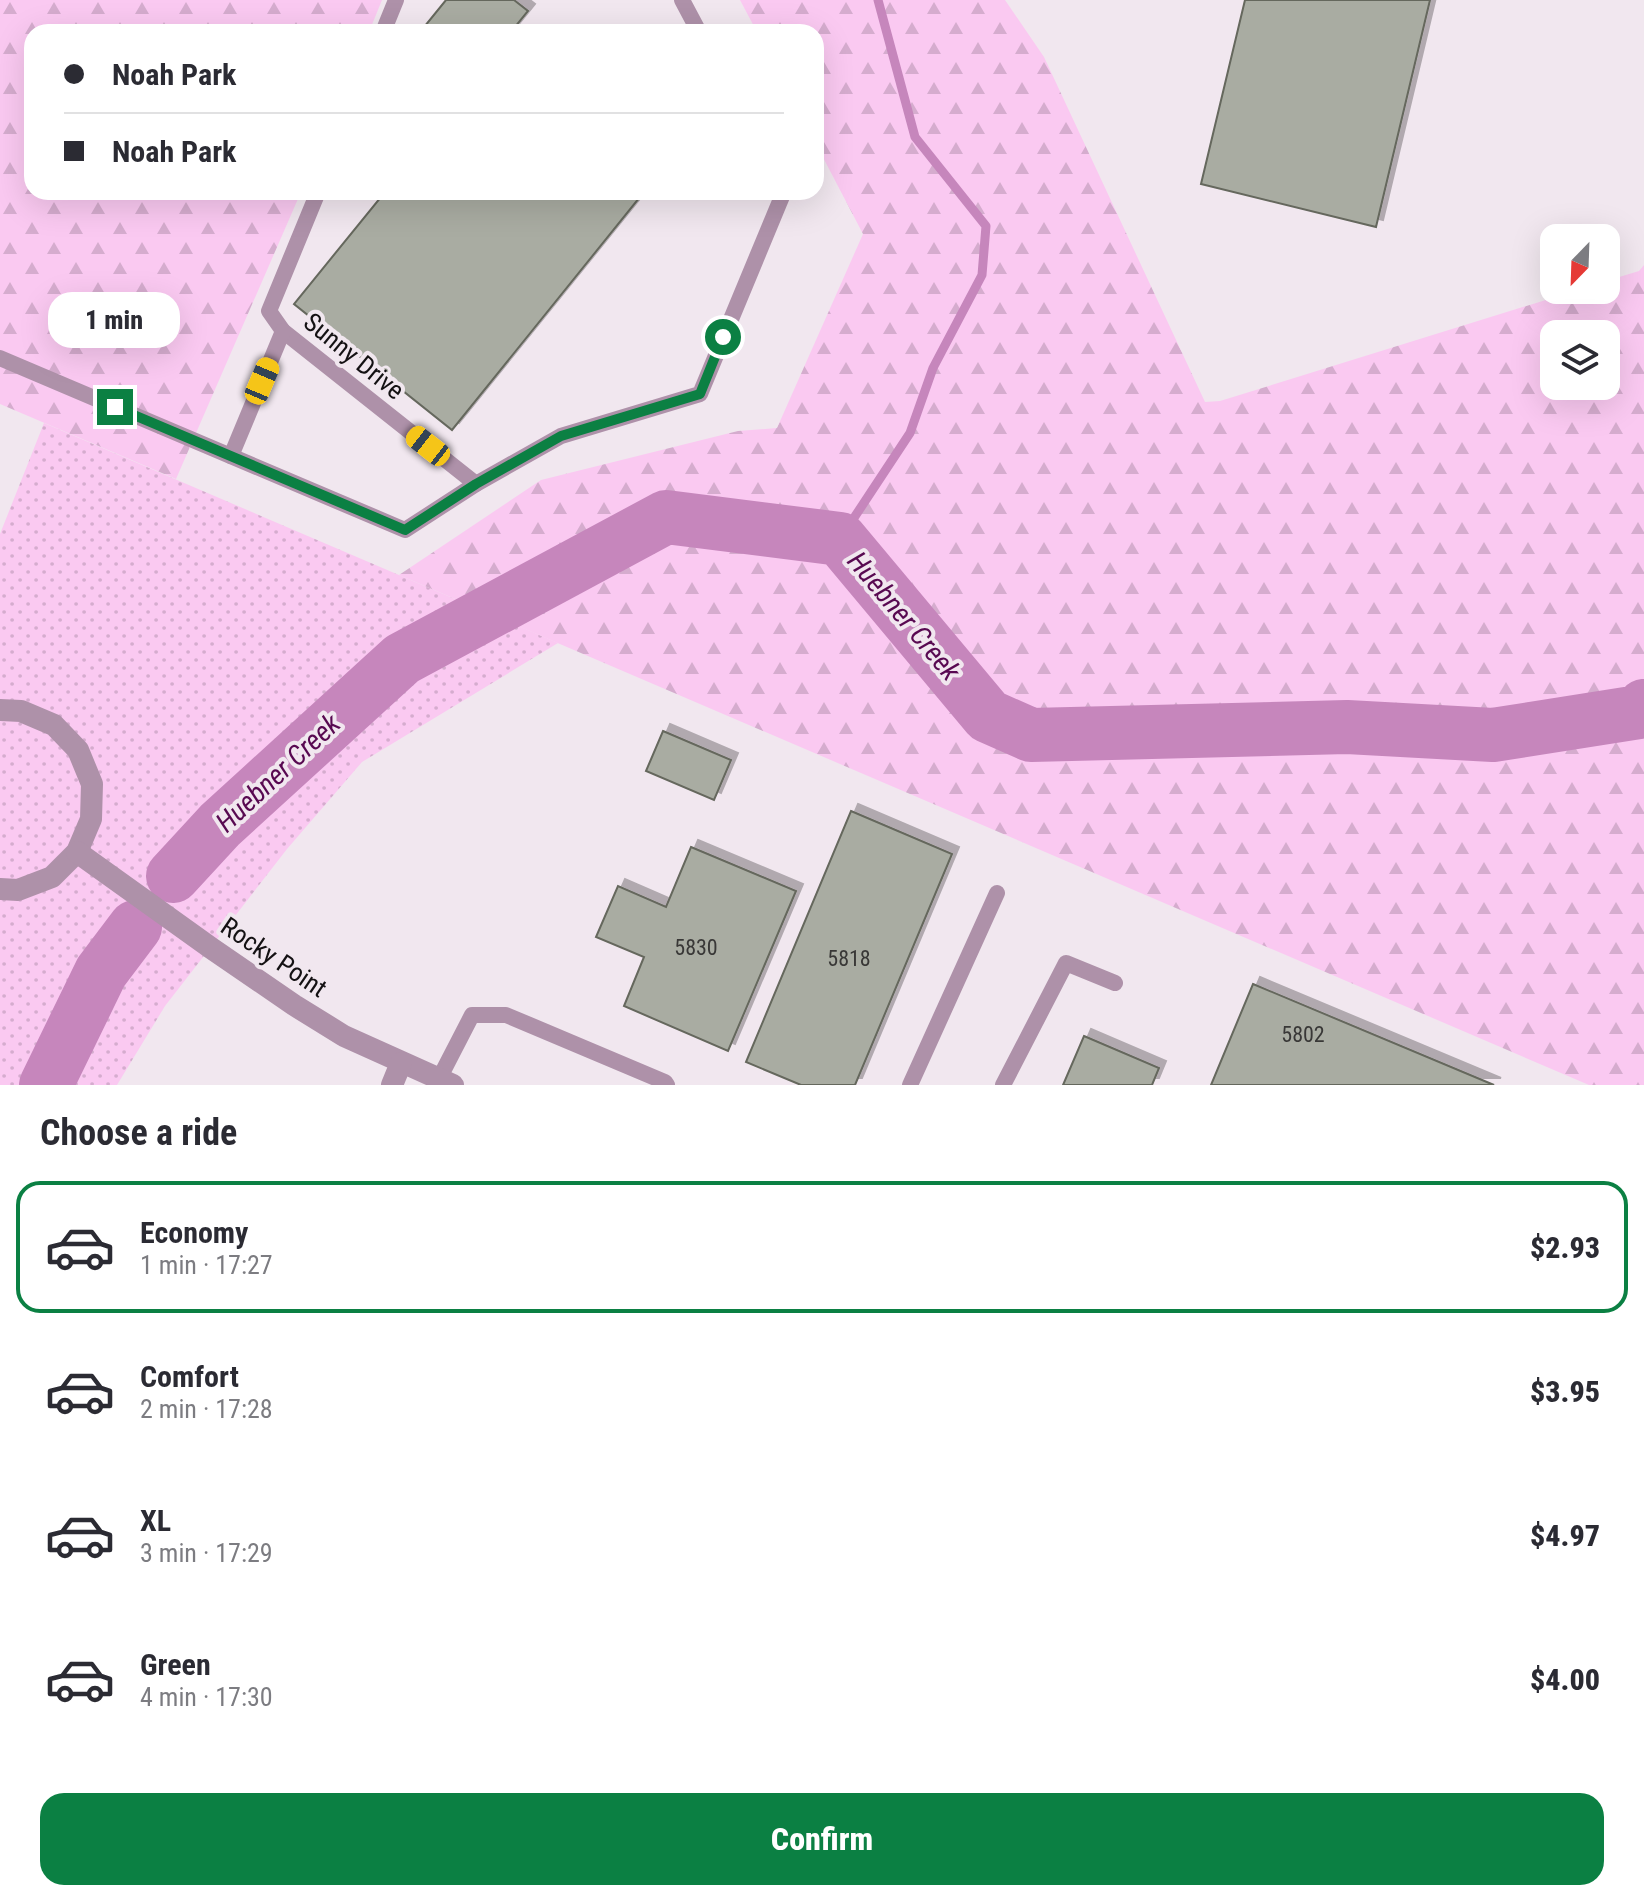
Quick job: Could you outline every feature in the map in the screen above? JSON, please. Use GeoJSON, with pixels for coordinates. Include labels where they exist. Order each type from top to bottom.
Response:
{"type":"FeatureCollection","features":[{"type":"Feature","properties":{"kind":"street"},"geometry":{"type":"LineString","coordinates":[[0,710],[21,711],[54,725],[78,750],[92,784],[91,819],[77,852],[52,877],[18,890],[0,889]]}},
{"type":"Feature","properties":{"kind":"street","name":"Rocky Point"},"geometry":{"type":"LineString","coordinates":[[77,852],[294,1005],[344,1036],[446,1082]]}},
{"type":"Feature","properties":{"kind":"street"},"geometry":{"type":"LineString","coordinates":[[392,1085],[401,1063]]}},
{"type":"Feature","properties":{"kind":"lane"},"geometry":{"type":"LineString","coordinates":[[386,24],[396,0]]}},
{"type":"Feature","properties":{"kind":"lane"},"geometry":{"type":"LineString","coordinates":[[682,0],[695,24]]}},
{"type":"Feature","properties":{"kind":"lane","name":"Sunny Drive"},"geometry":{"type":"LineString","coordinates":[[315,200],[269,311],[283,331],[476,484]]}},
{"type":"Feature","properties":{"kind":"lane"},"geometry":{"type":"LineString","coordinates":[[0,358],[405,530],[476,484],[561,436],[700,394],[781,200]]}},
{"type":"Feature","properties":{"kind":"lane"},"geometry":{"type":"LineString","coordinates":[[231,456],[283,331]]}},
{"type":"Feature","properties":{"kind":"lane"},"geometry":{"type":"LineString","coordinates":[[910,1085],[997,893]]}},
{"type":"Feature","properties":{"kind":"lane"},"geometry":{"type":"LineString","coordinates":[[1003,1085],[1066,963],[1115,983]]}},
{"type":"Feature","properties":{"kind":"lane"},"geometry":{"type":"LineString","coordinates":[[446,1082],[472,1015],[506,1015],[667,1085]]}},
{"type":"Feature","properties":{"kind":"green space"},"geometry":{"type":"Polygon","coordinates":[[[0,0],[382,0],[372,24],[24,24],[24,200],[298,200],[176,479],[0,404],[0,0]]]}},
{"type":"Feature","properties":{"kind":"green space"},"geometry":{"type":"Polygon","coordinates":[[[740,0],[1005,0],[1044,57],[1205,402],[1220,401],[1540,302],[1620,304],[1620,277],[1639,271],[1644,265],[1644,1085],[1589,1085],[399,575],[541,480],[738,431],[777,428],[863,234],[824,159],[824,24],[753,24],[740,0]]]}},
{"type":"Feature","properties":{"kind":"green space"},"geometry":{"type":"Polygon","coordinates":[[[44,423],[558,643],[362,762],[287,849],[165,1006],[117,1085],[0,1085],[0,534],[44,423]]]}},
{"type":"Feature","properties":{"kind":"building"},"geometry":{"type":"Polygon","coordinates":[[[446,0],[514,0],[528,11],[517,24],[426,24],[446,0]]]}},
{"type":"Feature","properties":{"kind":"building"},"geometry":{"type":"Polygon","coordinates":[[[1245,0],[1430,0],[1376,227],[1201,184],[1245,0]]]}},
{"type":"Feature","properties":{"kind":"building"},"geometry":{"type":"Polygon","coordinates":[[[378,200],[638,200],[452,430],[294,304],[378,200]]]}},
{"type":"Feature","properties":{"kind":"building"},"geometry":{"type":"Polygon","coordinates":[[[663,731],[731,760],[714,800],[646,771],[663,731]]]}},
{"type":"Feature","properties":{"kind":"building"},"geometry":{"type":"Polygon","coordinates":[[[851,811],[952,854],[855,1085],[801,1085],[746,1062],[851,811]]]}},
{"type":"Feature","properties":{"kind":"building"},"geometry":{"type":"Polygon","coordinates":[[[691,847],[796,891],[728,1051],[624,1006],[644,957],[596,937],[618,886],[666,907],[691,847]]]}},
{"type":"Feature","properties":{"kind":"building"},"geometry":{"type":"Polygon","coordinates":[[[1253,984],[1494,1085],[1211,1085],[1253,984]]]}},
{"type":"Feature","properties":{"kind":"building"},"geometry":{"type":"Polygon","coordinates":[[[1084,1036],[1159,1068],[1152,1085],[1063,1085],[1084,1036]]]}},
{"type":"Feature","properties":{"kind":"waterway"},"geometry":{"type":"LineString","coordinates":[[840,539],[910,433],[933,368],[982,275],[986,226],[915,137],[878,0]]}},
{"type":"Feature","properties":{"kind":"waterway","name":"Huebner Creek"},"geometry":{"type":"LineString","coordinates":[[173,876],[220,825],[402,659],[666,517],[840,539],[988,716],[1031,735],[1347,727],[1493,735],[1639,712],[1644,706]]}},
{"type":"Feature","properties":{"kind":"waterway","name":"Huebner Creek"},"geometry":{"type":"LineString","coordinates":[[46,1085],[101,972],[135,927]]}},
{"type":"Feature","properties":{"kind":"route"},"geometry":{"type":"LineString","coordinates":[[115,407],[405,530],[476,484],[561,436],[700,394],[723,337]]}}]}
